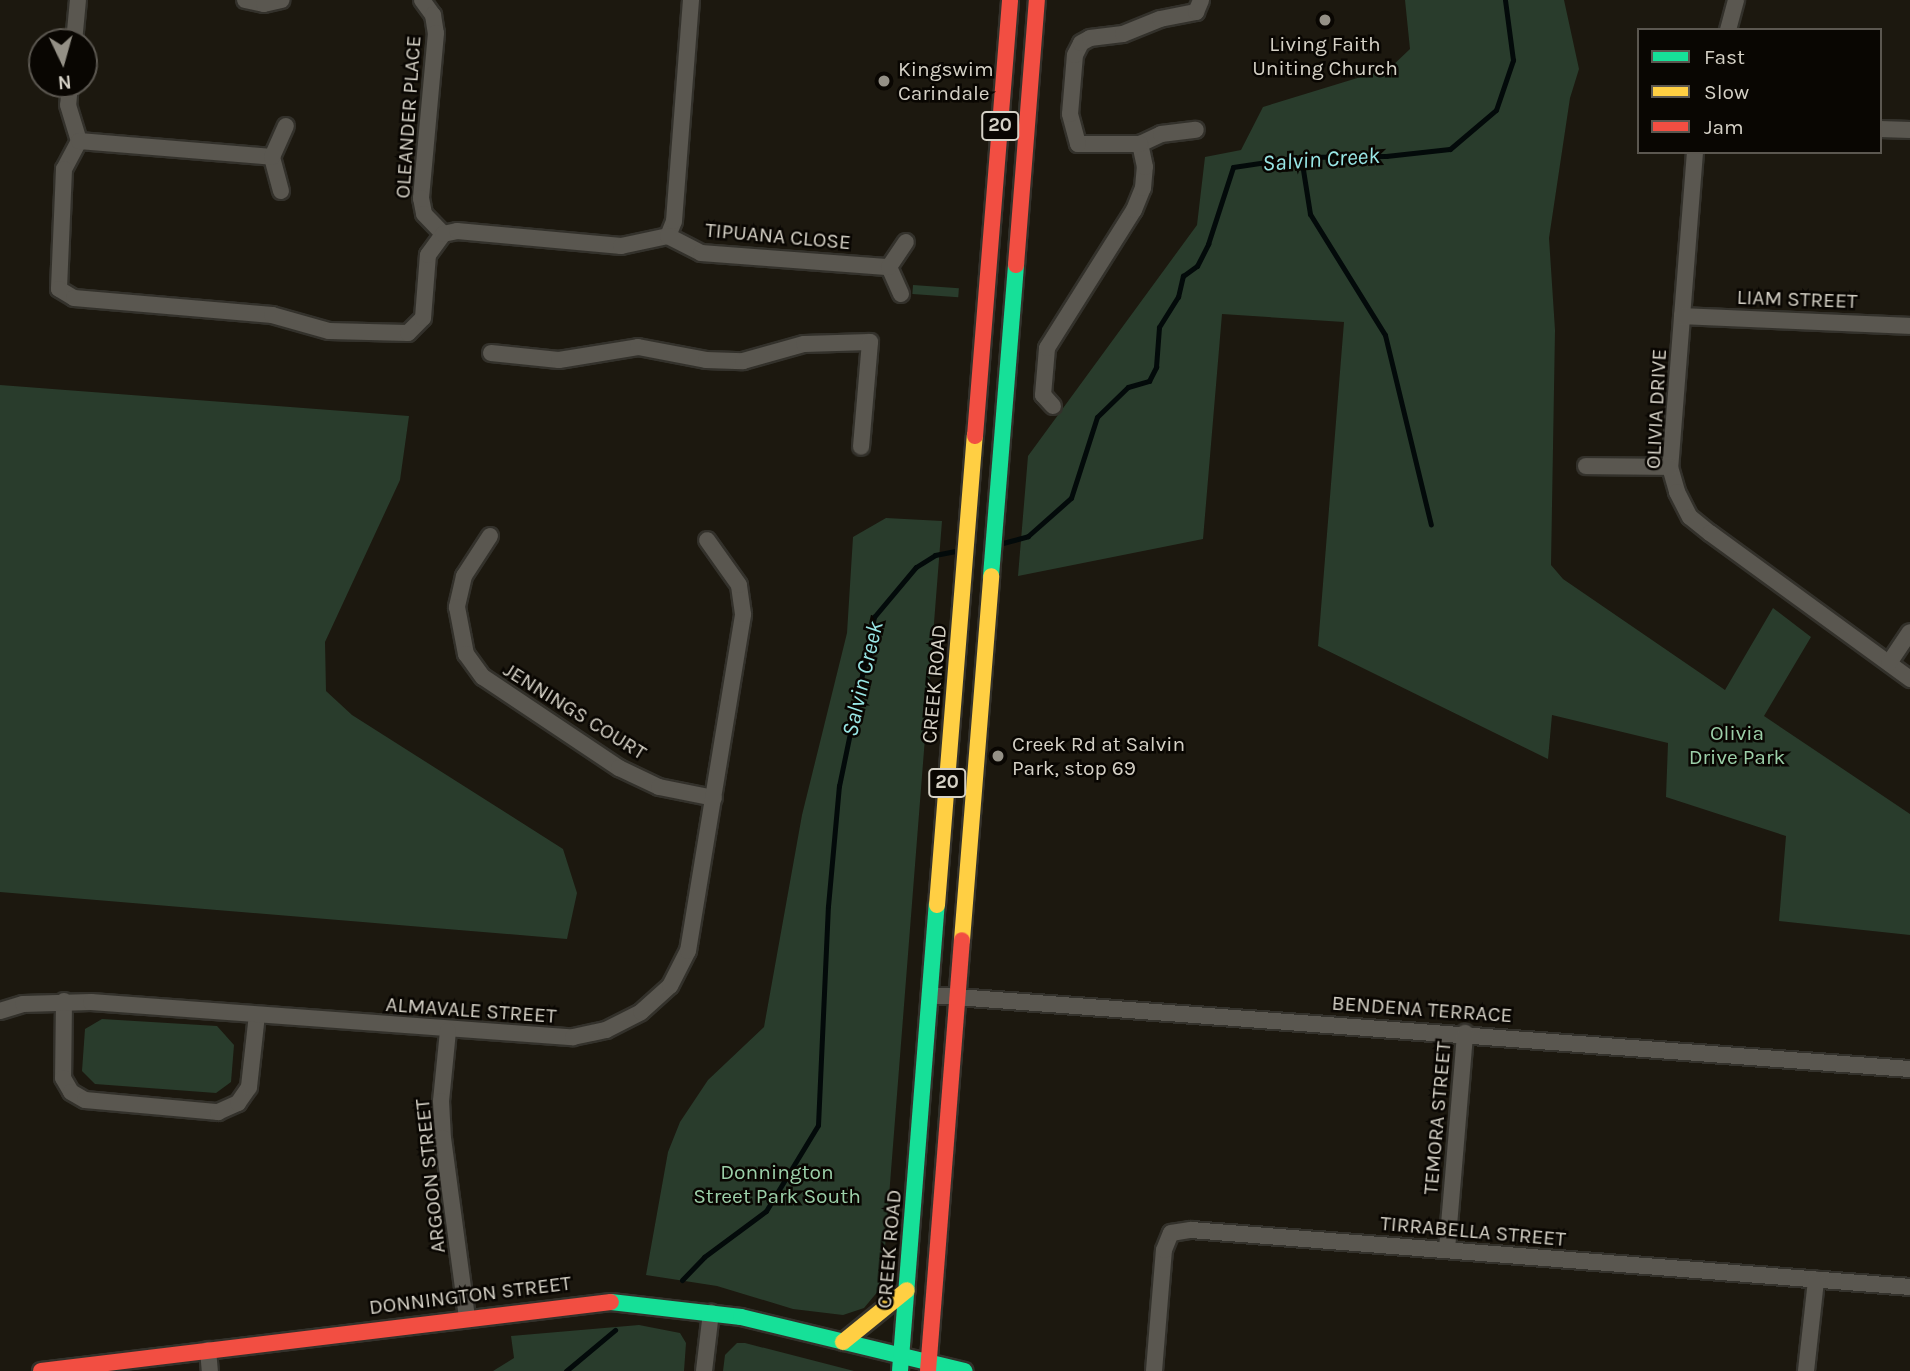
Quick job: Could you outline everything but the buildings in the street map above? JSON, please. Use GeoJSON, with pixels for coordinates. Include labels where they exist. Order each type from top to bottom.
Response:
{"type":"FeatureCollection","features":[{"type":"Feature","properties":{"kind":"main road","name":"CREEK ROAD"},"geometry":{"type":"LineString","coordinates":[[901,1364],[1010,0]]}},
{"type":"Feature","properties":{"kind":"main road","name":"20"},"geometry":{"type":"LineString","coordinates":[[928,1367],[1037,0]]}},
{"type":"Feature","properties":{"kind":"main road"},"geometry":{"type":"LineString","coordinates":[[843,1342],[907,1290]]}},
{"type":"Feature","properties":{"kind":"main road","name":"DONNINGTON STREET"},"geometry":{"type":"LineString","coordinates":[[41,1371],[600,1301],[711,1312],[843,1342],[901,1364],[965,1371]]}},
{"type":"Feature","properties":{"kind":"street"},"geometry":{"type":"LineString","coordinates":[[75,28],[78,0]]}},
{"type":"Feature","properties":{"kind":"street"},"geometry":{"type":"LineString","coordinates":[[245,0],[264,4],[282,0]]}},
{"type":"Feature","properties":{"kind":"street","name":"OLEANDER PLACE"},"geometry":{"type":"LineString","coordinates":[[422,0],[433,15],[436,33],[421,198],[424,214],[443,234]]}},
{"type":"Feature","properties":{"kind":"street"},"geometry":{"type":"LineString","coordinates":[[69,98],[68,105],[79,141],[64,169],[57,273],[60,289],[74,298],[272,315],[329,331],[408,332],[423,318],[428,255],[443,234],[457,231],[621,246],[668,236],[674,221],[691,0]]}},
{"type":"Feature","properties":{"kind":"street"},"geometry":{"type":"LineString","coordinates":[[1196,130],[1161,134],[1140,144],[1078,144],[1070,114],[1075,55],[1081,43],[1090,38],[1123,34],[1160,19],[1196,12],[1201,0]]}},
{"type":"Feature","properties":{"kind":"street"},"geometry":{"type":"LineString","coordinates":[[1729,28],[1736,0]]}},
{"type":"Feature","properties":{"kind":"street"},"geometry":{"type":"LineString","coordinates":[[281,191],[272,157],[286,126]]}},
{"type":"Feature","properties":{"kind":"street"},"geometry":{"type":"LineString","coordinates":[[1882,129],[1910,130]]}},
{"type":"Feature","properties":{"kind":"street"},"geometry":{"type":"LineString","coordinates":[[79,141],[272,157]]}},
{"type":"Feature","properties":{"kind":"street"},"geometry":{"type":"LineString","coordinates":[[1053,406],[1043,395],[1047,348],[1134,210],[1143,188],[1140,144]]}},
{"type":"Feature","properties":{"kind":"street","name":"OLIVIA DRIVE"},"geometry":{"type":"LineString","coordinates":[[1695,154],[1670,467],[1690,517],[1784,591],[1910,679]]}},
{"type":"Feature","properties":{"kind":"street","name":"TIPUANA CLOSE"},"geometry":{"type":"LineString","coordinates":[[668,236],[701,253],[889,267]]}},
{"type":"Feature","properties":{"kind":"street"},"geometry":{"type":"LineString","coordinates":[[901,293],[889,267],[906,242]]}},
{"type":"Feature","properties":{"kind":"street","name":"LIAM STREET"},"geometry":{"type":"LineString","coordinates":[[1682,316],[1910,326]]}},
{"type":"Feature","properties":{"kind":"street"},"geometry":{"type":"LineString","coordinates":[[491,353],[559,360],[638,347],[706,360],[743,361],[804,344],[870,342],[861,447]]}},
{"type":"Feature","properties":{"kind":"street"},"geometry":{"type":"LineString","coordinates":[[1586,466],[1670,467]]}},
{"type":"Feature","properties":{"kind":"street","name":"JENNINGS COURT"},"geometry":{"type":"LineString","coordinates":[[490,536],[464,576],[457,607],[466,654],[483,677],[619,768],[659,787],[714,798]]}},
{"type":"Feature","properties":{"kind":"street","name":"ALMAVALE STREET"},"geometry":{"type":"LineString","coordinates":[[0,1011],[64,1001],[448,1031],[573,1037],[606,1030],[641,1012],[670,986],[688,951],[743,614],[739,585],[707,540]]}},
{"type":"Feature","properties":{"kind":"street"},"geometry":{"type":"LineString","coordinates":[[1889,663],[1910,632]]}},
{"type":"Feature","properties":{"kind":"street","name":"BENDENA TERRACE"},"geometry":{"type":"LineString","coordinates":[[930,995],[1465,1032],[1910,1069]]}},
{"type":"Feature","properties":{"kind":"street"},"geometry":{"type":"LineString","coordinates":[[64,1001],[63,1078],[71,1092],[85,1100],[218,1112],[238,1103],[249,1087],[257,1015]]}},
{"type":"Feature","properties":{"kind":"street","name":"ARGOON STREET"},"geometry":{"type":"LineString","coordinates":[[448,1031],[441,1101],[443,1138],[467,1317]]}},
{"type":"Feature","properties":{"kind":"street","name":"TEMORA STREET"},"geometry":{"type":"LineString","coordinates":[[1447,1249],[1465,1032]]}},
{"type":"Feature","properties":{"kind":"street","name":"TIRRABELLA STREET"},"geometry":{"type":"LineString","coordinates":[[1154,1371],[1164,1250],[1171,1233],[1191,1230],[1910,1287]]}},
{"type":"Feature","properties":{"kind":"street"},"geometry":{"type":"LineString","coordinates":[[1806,1371],[1816,1280]]}},
{"type":"Feature","properties":{"kind":"street"},"geometry":{"type":"LineString","coordinates":[[704,1371],[711,1312]]}},
{"type":"Feature","properties":{"kind":"street"},"geometry":{"type":"LineString","coordinates":[[208,1350],[210,1371]]}},
{"type":"Feature","properties":{"kind":"green space","name":"Olivia Drive Park"},"geometry":{"type":"Polygon","coordinates":[[[1405,0],[1564,0],[1579,69],[1570,98],[1549,238],[1555,330],[1551,565],[1563,579],[1725,690],[1773,608],[1811,637],[1764,716],[1910,814],[1910,935],[1779,921],[1786,836],[1666,797],[1668,743],[1552,715],[1548,759],[1318,646],[1344,322],[1222,314],[1203,539],[1018,576],[1028,456],[1197,225],[1205,157],[1241,150],[1263,107],[1390,68],[1410,49],[1405,0]]]}},
{"type":"Feature","properties":{"kind":"green space"},"geometry":{"type":"Polygon","coordinates":[[[913,285],[959,288],[958,297],[912,294],[913,285]]]}},
{"type":"Feature","properties":{"kind":"green space"},"geometry":{"type":"Polygon","coordinates":[[[0,385],[409,416],[400,480],[325,642],[326,691],[352,715],[563,849],[577,893],[567,939],[0,892],[0,385]]]}},
{"type":"Feature","properties":{"kind":"green space","name":"Donnington Street Park South"},"geometry":{"type":"Polygon","coordinates":[[[886,518],[942,521],[883,1273],[879,1290],[864,1308],[843,1315],[793,1309],[717,1286],[646,1275],[668,1152],[680,1122],[708,1080],[764,1027],[802,815],[847,633],[853,537],[886,518]]]}},
{"type":"Feature","properties":{"kind":"green space"},"geometry":{"type":"Polygon","coordinates":[[[102,1019],[217,1026],[234,1045],[231,1082],[216,1093],[95,1084],[82,1071],[85,1029],[102,1019]]]}},
{"type":"Feature","properties":{"kind":"green space"},"geometry":{"type":"Polygon","coordinates":[[[639,1325],[680,1333],[686,1343],[684,1371],[493,1371],[514,1358],[511,1336],[639,1325]]]}},
{"type":"Feature","properties":{"kind":"green space"},"geometry":{"type":"Polygon","coordinates":[[[737,1343],[854,1371],[723,1371],[725,1355],[737,1343]]]}},
{"type":"Feature","properties":{"kind":"waterway","name":"Salvin Creek"},"geometry":{"type":"LineString","coordinates":[[999,544],[1028,536],[1071,498],[1097,417],[1128,387],[1149,381],[1156,367],[1159,327],[1178,297],[1183,276],[1197,266],[1208,244],[1233,167],[1301,157],[1386,156],[1450,149],[1496,110],[1513,60],[1505,0]]}},
{"type":"Feature","properties":{"kind":"waterway"},"geometry":{"type":"LineString","coordinates":[[1301,157],[1310,214],[1385,335],[1431,525]]}},
{"type":"Feature","properties":{"kind":"waterway","name":"Salvin Creek"},"geometry":{"type":"LineString","coordinates":[[682,1280],[704,1257],[766,1211],[818,1125],[828,906],[839,786],[874,617],[916,567],[935,555],[961,550]]}},
{"type":"Feature","properties":{"kind":"waterway","name":"Salvin Creek"},"geometry":{"type":"LineString","coordinates":[[566,1371],[615,1330]]}},
{"type":"Feature","properties":{"kind":"traffic: fast"},"geometry":{"type":"LineString","coordinates":[[991,576],[1016,265]]}},
{"type":"Feature","properties":{"kind":"traffic: fast"},"geometry":{"type":"LineString","coordinates":[[900,1371],[937,905]]}},
{"type":"Feature","properties":{"kind":"traffic: fast"},"geometry":{"type":"LineString","coordinates":[[611,1302],[741,1317],[965,1371]]}},
{"type":"Feature","properties":{"kind":"traffic: slow"},"geometry":{"type":"LineString","coordinates":[[937,905],[975,436]]}},
{"type":"Feature","properties":{"kind":"traffic: slow"},"geometry":{"type":"LineString","coordinates":[[962,940],[991,576]]}},
{"type":"Feature","properties":{"kind":"traffic: slow"},"geometry":{"type":"LineString","coordinates":[[843,1342],[907,1290]]}},
{"type":"Feature","properties":{"kind":"traffic: jam"},"geometry":{"type":"LineString","coordinates":[[975,436],[1010,0]]}},
{"type":"Feature","properties":{"kind":"traffic: jam"},"geometry":{"type":"LineString","coordinates":[[1016,265],[1037,0]]}},
{"type":"Feature","properties":{"kind":"traffic: jam"},"geometry":{"type":"LineString","coordinates":[[928,1371],[962,940]]}},
{"type":"Feature","properties":{"kind":"traffic: jam"},"geometry":{"type":"LineString","coordinates":[[41,1371],[611,1302]]}},
{"type":"Feature","properties":{"kind":"place","name":"Living Faith Uniting Church"},"geometry":{"type":"Point","coordinates":[1325,20]}},
{"type":"Feature","properties":{"kind":"place","name":"Kingswim Carindale"},"geometry":{"type":"Point","coordinates":[884,81]}},
{"type":"Feature","properties":{"kind":"place","name":"Creek Rd at Salvin Park, stop 69"},"geometry":{"type":"Point","coordinates":[998,756]}}]}
